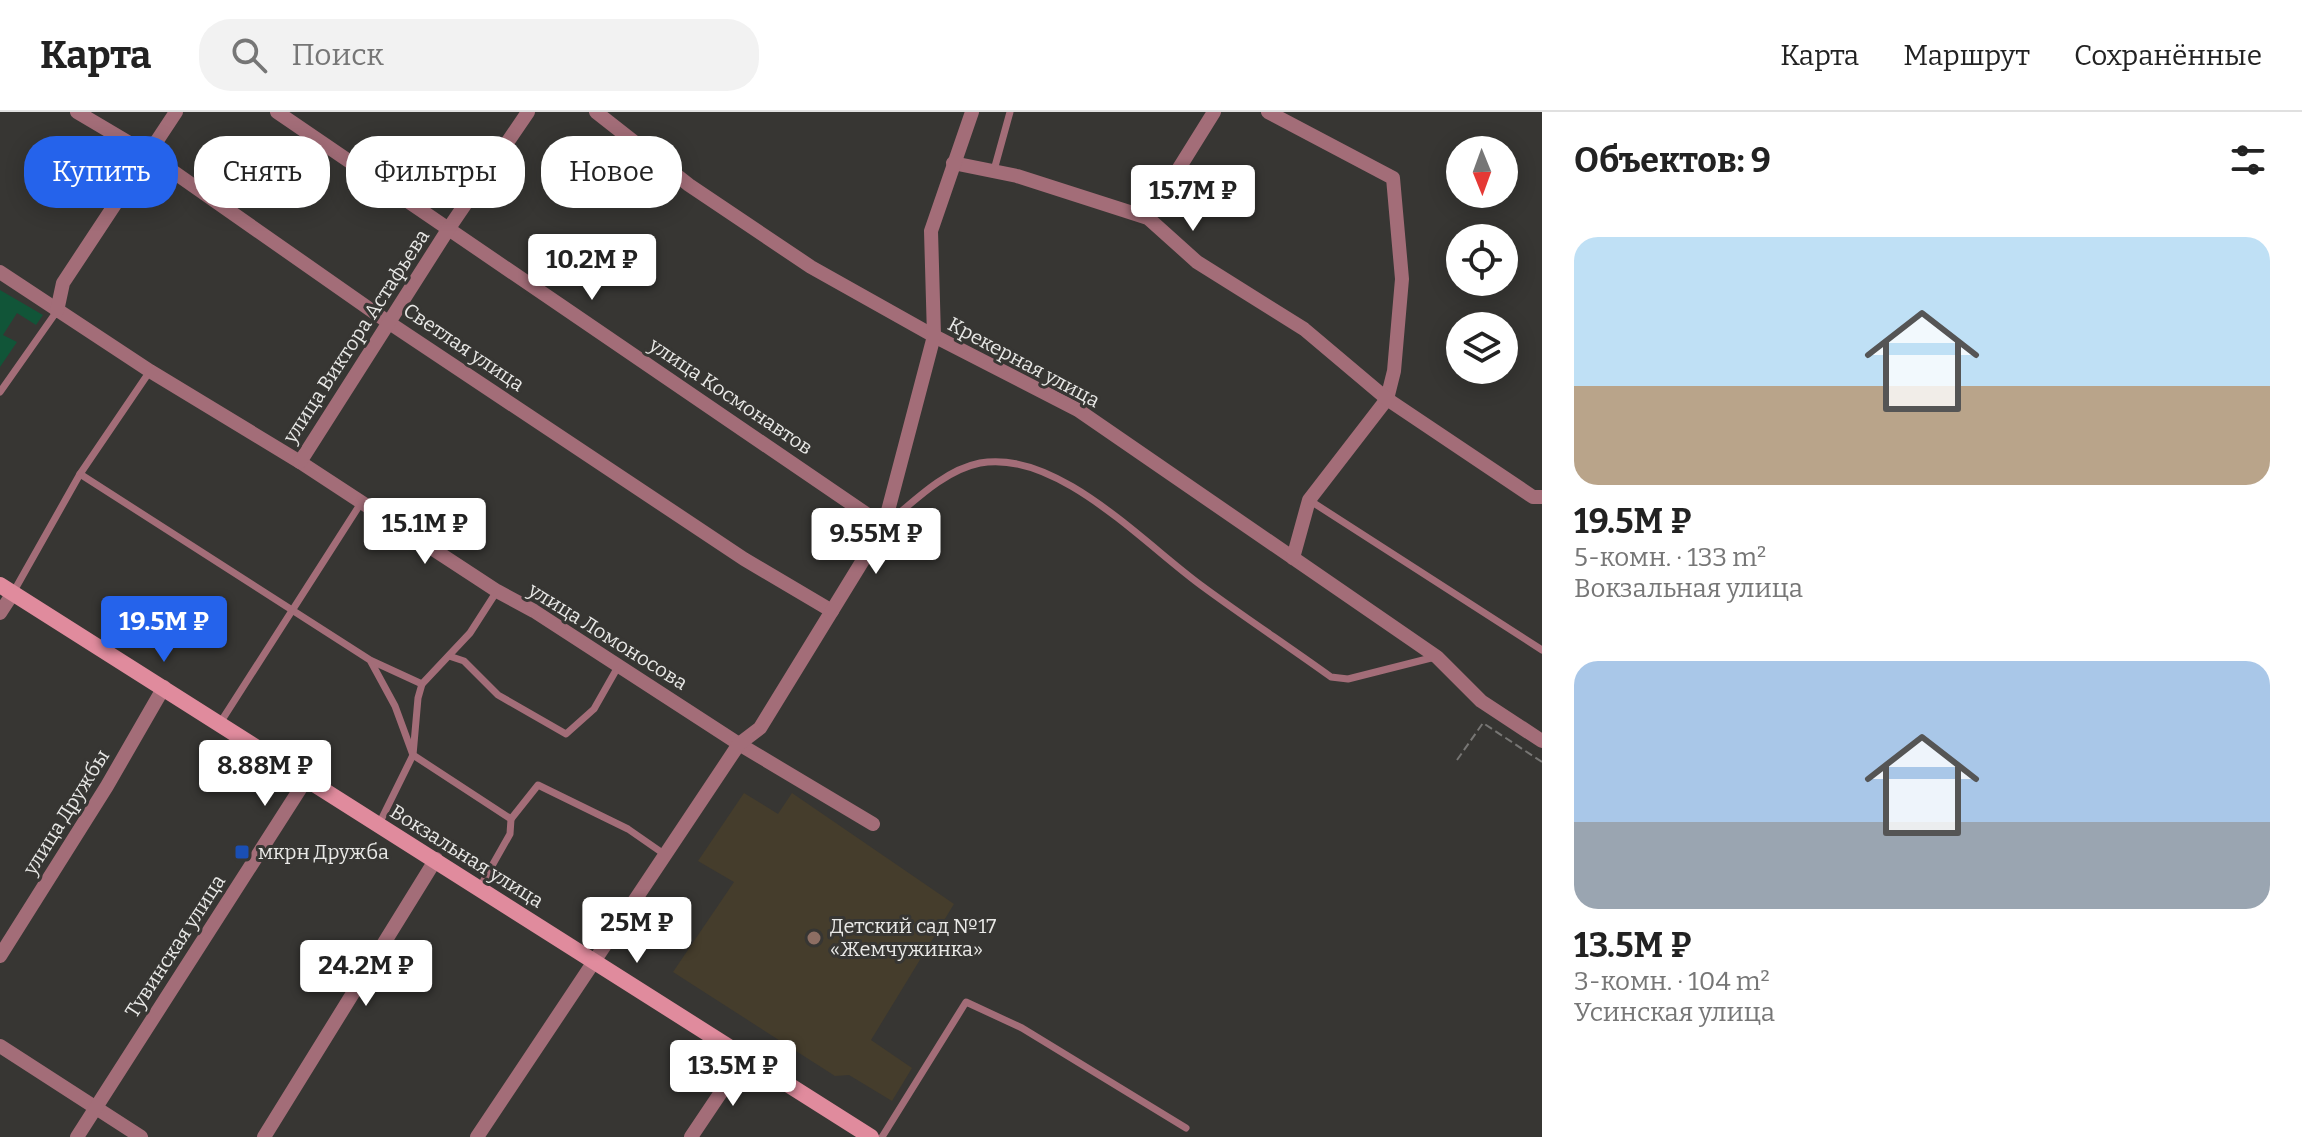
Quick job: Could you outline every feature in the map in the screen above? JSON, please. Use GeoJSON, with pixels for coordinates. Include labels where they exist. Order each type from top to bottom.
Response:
{"type":"FeatureCollection","features":[{"type":"Feature","properties":{"kind":"street","name":"Светлая улица"},"geometry":{"type":"LineString","coordinates":[[77,112],[118,136]]}},
{"type":"Feature","properties":{"kind":"street"},"geometry":{"type":"LineString","coordinates":[[160,136],[176,112]]}},
{"type":"Feature","properties":{"kind":"street","name":"улица Космонавтов"},"geometry":{"type":"LineString","coordinates":[[277,112],[884,526]]}},
{"type":"Feature","properties":{"kind":"street","name":"улица Виктора Астафьева"},"geometry":{"type":"LineString","coordinates":[[300,462],[449,228],[528,112]]}},
{"type":"Feature","properties":{"kind":"street","name":"Крекерная улица"},"geometry":{"type":"LineString","coordinates":[[596,112],[689,185],[811,267],[934,336],[1078,410],[1437,657],[1481,701],[1542,741]]}},
{"type":"Feature","properties":{"kind":"street"},"geometry":{"type":"LineString","coordinates":[[477,1137],[739,744],[760,728],[884,526],[934,336],[931,231],[972,112]]}},
{"type":"Feature","properties":{"kind":"street"},"geometry":{"type":"LineString","coordinates":[[1148,218],[1214,112]]}},
{"type":"Feature","properties":{"kind":"street"},"geometry":{"type":"LineString","coordinates":[[1268,112],[1393,178],[1402,279],[1394,371],[1387,399],[1309,500],[1293,558]]}},
{"type":"Feature","properties":{"kind":"street"},"geometry":{"type":"LineString","coordinates":[[953,163],[994,170],[1148,218],[1197,262],[1304,329],[1387,399],[1533,497],[1542,497]]}},
{"type":"Feature","properties":{"kind":"street","name":"Светлая улица"},"geometry":{"type":"LineString","coordinates":[[178,175],[388,322],[744,559],[832,611]]}},
{"type":"Feature","properties":{"kind":"street"},"geometry":{"type":"LineString","coordinates":[[57,311],[63,283],[112,208]]}},
{"type":"Feature","properties":{"kind":"street","name":"улица Ломоносова"},"geometry":{"type":"LineString","coordinates":[[0,272],[497,591],[534,611],[739,744],[873,824]]}},
{"type":"Feature","properties":{"kind":"street"},"geometry":{"type":"LineString","coordinates":[[0,613],[6,589]]}},
{"type":"Feature","properties":{"kind":"street","name":"Вокзальная улица"},"geometry":{"type":"LineString","coordinates":[[6,589],[871,1137]]}},
{"type":"Feature","properties":{"kind":"street","name":"улица Дружбы"},"geometry":{"type":"LineString","coordinates":[[0,956],[107,786],[164,687]]}},
{"type":"Feature","properties":{"kind":"street","name":"Тувинская улица"},"geometry":{"type":"LineString","coordinates":[[77,1137],[307,778]]}},
{"type":"Feature","properties":{"kind":"street"},"geometry":{"type":"LineString","coordinates":[[264,1137],[436,859]]}},
{"type":"Feature","properties":{"kind":"street"},"geometry":{"type":"LineString","coordinates":[[0,1046],[141,1137]]}},
{"type":"Feature","properties":{"kind":"street"},"geometry":{"type":"LineString","coordinates":[[691,1137],[744,1058]]}},
{"type":"Feature","properties":{"kind":"lane"},"geometry":{"type":"LineString","coordinates":[[994,170],[1010,112]]}},
{"type":"Feature","properties":{"kind":"lane"},"geometry":{"type":"LineString","coordinates":[[0,392],[57,311]]}},
{"type":"Feature","properties":{"kind":"lane"},"geometry":{"type":"LineString","coordinates":[[6,589],[150,371]]}},
{"type":"Feature","properties":{"kind":"lane"},"geometry":{"type":"LineString","coordinates":[[884,526],[953,473],[980,463],[1019,463],[1084,492],[1202,586],[1331,677],[1348,679],[1437,657]]}},
{"type":"Feature","properties":{"kind":"lane"},"geometry":{"type":"LineString","coordinates":[[80,474],[370,660],[422,684]]}},
{"type":"Feature","properties":{"kind":"lane"},"geometry":{"type":"LineString","coordinates":[[1309,500],[1542,650]]}},
{"type":"Feature","properties":{"kind":"lane"},"geometry":{"type":"LineString","coordinates":[[219,724],[361,503]]}},
{"type":"Feature","properties":{"kind":"lane"},"geometry":{"type":"LineString","coordinates":[[379,824],[413,755],[422,684],[470,633],[497,591]]}},
{"type":"Feature","properties":{"kind":"lane"},"geometry":{"type":"LineString","coordinates":[[449,656],[464,661],[498,695],[566,734],[594,709],[619,665]]}},
{"type":"Feature","properties":{"kind":"lane"},"geometry":{"type":"LineString","coordinates":[[370,660],[395,706],[413,755],[511,819]]}},
{"type":"Feature","properties":{"kind":"lane"},"geometry":{"type":"LineString","coordinates":[[480,887],[510,834],[511,819],[538,785],[628,829],[664,854]]}},
{"type":"Feature","properties":{"kind":"lane"},"geometry":{"type":"LineString","coordinates":[[882,1137],[966,1002],[1022,1028],[1186,1128]]}},
{"type":"Feature","properties":{"kind":"path"},"geometry":{"type":"LineString","coordinates":[[1457,760],[1483,723],[1542,762]]}},
{"type":"Feature","properties":{"kind":"shaded area","name":"Детский сад №17 «Жемчужинка»"},"geometry":{"type":"Polygon","coordinates":[[[744,793],[778,814],[792,793],[954,904],[871,1040],[912,1068],[892,1101],[849,1075],[835,1076],[673,972],[734,882],[698,861],[744,793]]]}},
{"type":"Feature","properties":{"kind":"green space"},"geometry":{"type":"Polygon","coordinates":[[[0,290],[43,315],[36,325],[17,313],[3,335],[17,342],[0,367],[0,290]]]}},
{"type":"Feature","properties":{"kind":"place","name":"мкрн Дружба"},"geometry":{"type":"Point","coordinates":[242,852]}},
{"type":"Feature","properties":{"kind":"place","name":"Детский сад №17 «Жемчужинка»"},"geometry":{"type":"Point","coordinates":[814,938]}}]}
